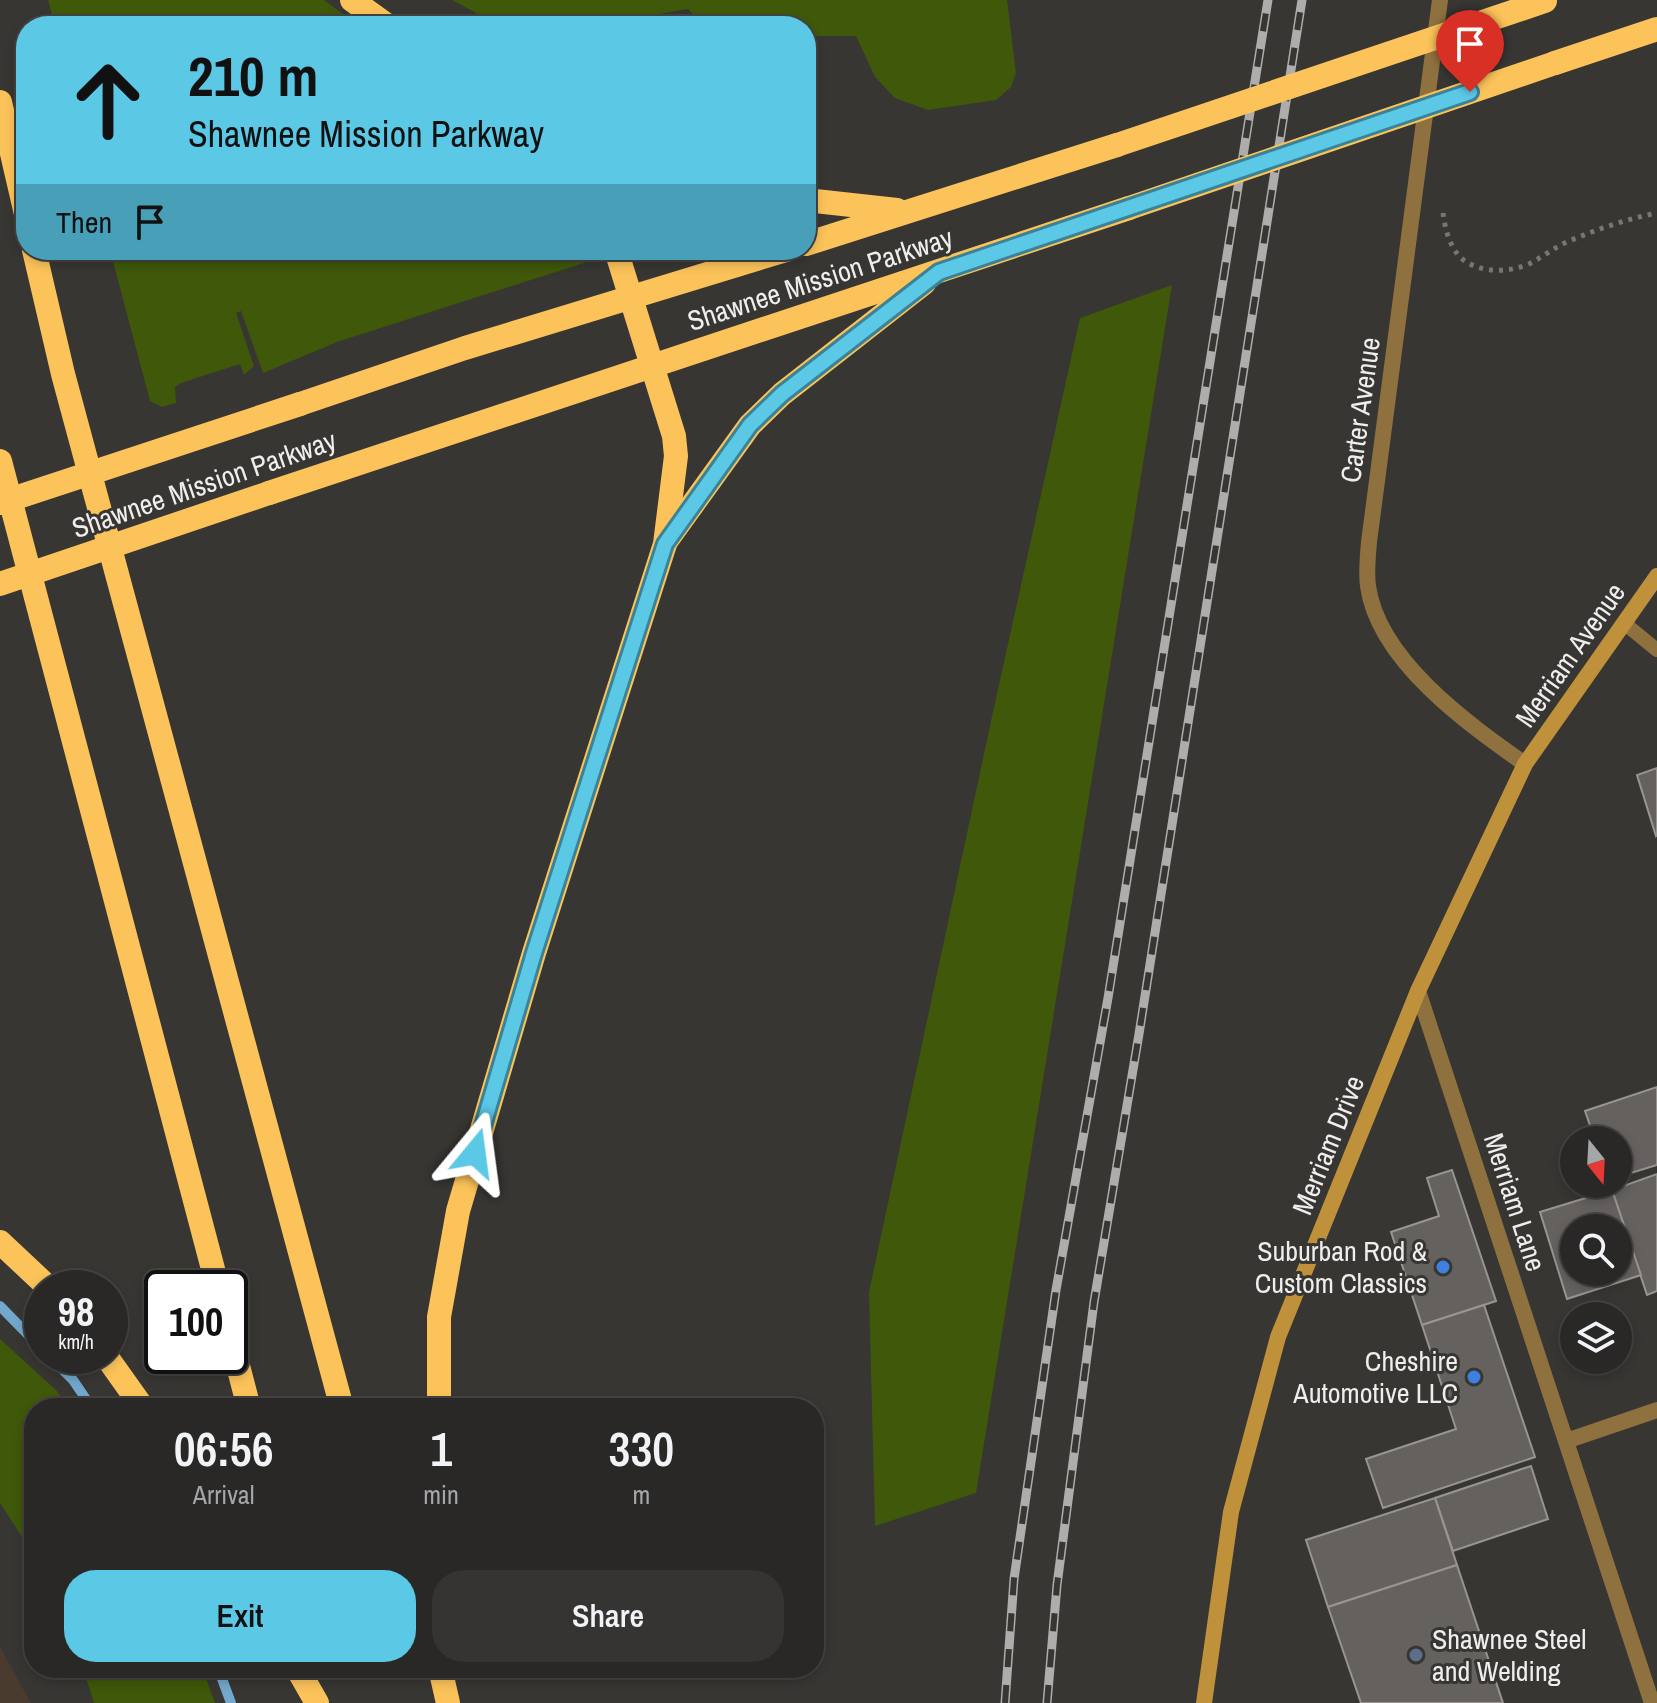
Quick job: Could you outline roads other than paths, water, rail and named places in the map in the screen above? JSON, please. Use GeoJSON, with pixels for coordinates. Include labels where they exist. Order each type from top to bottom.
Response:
{"type":"FeatureCollection","features":[{"type":"Feature","properties":{"kind":"highway"},"geometry":{"type":"LineString","coordinates":[[352,0],[374,16]]}},
{"type":"Feature","properties":{"kind":"highway","name":"Shawnee Mission Parkway"},"geometry":{"type":"LineString","coordinates":[[816,241],[1117,145],[1547,0]]}},
{"type":"Feature","properties":{"kind":"highway","name":"Shawnee Mission Parkway"},"geometry":{"type":"LineString","coordinates":[[0,584],[1657,29]]}},
{"type":"Feature","properties":{"kind":"highway"},"geometry":{"type":"LineString","coordinates":[[0,102],[16,171]]}},
{"type":"Feature","properties":{"kind":"highway"},"geometry":{"type":"LineString","coordinates":[[816,201],[907,212]]}},
{"type":"Feature","properties":{"kind":"highway"},"geometry":{"type":"LineString","coordinates":[[36,260],[63,374],[339,1398]]}},
{"type":"Feature","properties":{"kind":"highway"},"geometry":{"type":"LineString","coordinates":[[439,1398],[439,1317],[458,1211],[534,953],[665,544],[676,456],[674,436],[619,260]]}},
{"type":"Feature","properties":{"kind":"highway","name":"Shawnee Mission Parkway"},"geometry":{"type":"LineString","coordinates":[[0,503],[465,348],[755,260]]}},
{"type":"Feature","properties":{"kind":"highway"},"geometry":{"type":"LineString","coordinates":[[665,544],[750,425],[782,394],[939,272]]}},
{"type":"Feature","properties":{"kind":"highway"},"geometry":{"type":"LineString","coordinates":[[0,461],[213,1270]]}},
{"type":"Feature","properties":{"kind":"highway"},"geometry":{"type":"LineString","coordinates":[[0,1242],[30,1270]]}},
{"type":"Feature","properties":{"kind":"highway"},"geometry":{"type":"LineString","coordinates":[[119,1374],[136,1398]]}},
{"type":"Feature","properties":{"kind":"highway"},"geometry":{"type":"LineString","coordinates":[[240,1374],[246,1398]]}},
{"type":"Feature","properties":{"kind":"highway"},"geometry":{"type":"LineString","coordinates":[[303,1678],[317,1703]]}},
{"type":"Feature","properties":{"kind":"highway"},"geometry":{"type":"LineString","coordinates":[[317,1678],[323,1703]]}},
{"type":"Feature","properties":{"kind":"highway"},"geometry":{"type":"LineString","coordinates":[[442,1678],[448,1703]]}},
{"type":"Feature","properties":{"kind":"main road","name":"Merriam Avenue"},"geometry":{"type":"LineString","coordinates":[[1525,764],[1657,576]]}},
{"type":"Feature","properties":{"kind":"main road","name":"Merriam Drive"},"geometry":{"type":"LineString","coordinates":[[1204,1703],[1231,1512],[1278,1337],[1418,991],[1525,764]]}},
{"type":"Feature","properties":{"kind":"street","name":"Carter Avenue"},"geometry":{"type":"LineString","coordinates":[[1440,0],[1369,542],[1368,586],[1381,629],[1429,690],[1525,764]]}},
{"type":"Feature","properties":{"kind":"street","name":"Merriam Lane"},"geometry":{"type":"LineString","coordinates":[[1418,991],[1652,1703]]}},
{"type":"Feature","properties":{"kind":"street"},"geometry":{"type":"LineString","coordinates":[[1566,1441],[1657,1410]]}},
{"type":"Feature","properties":{"kind":"lane"},"geometry":{"type":"LineString","coordinates":[[1624,623],[1657,650]]}},
{"type":"Feature","properties":{"kind":"waterway"},"geometry":{"type":"LineString","coordinates":[[0,1306],[24,1331]]}},
{"type":"Feature","properties":{"kind":"waterway"},"geometry":{"type":"LineString","coordinates":[[67,1374],[85,1398]]}},
{"type":"Feature","properties":{"kind":"waterway"},"geometry":{"type":"LineString","coordinates":[[222,1678],[231,1703]]}},
{"type":"Feature","properties":{"kind":"railway"},"geometry":{"type":"LineString","coordinates":[[1005,1703],[1014,1579],[1056,1290],[1108,998],[1268,0]]}},
{"type":"Feature","properties":{"kind":"railway"},"geometry":{"type":"LineString","coordinates":[[1047,1703],[1057,1585],[1094,1302],[1302,0]]}},
{"type":"Feature","properties":{"kind":"place","name":"Suburban Rod & Custom Classics"},"geometry":{"type":"Point","coordinates":[1443,1267]}},
{"type":"Feature","properties":{"kind":"place","name":"Cheshire Automotive LLC"},"geometry":{"type":"Point","coordinates":[1474,1377]}},
{"type":"Feature","properties":{"kind":"place","name":"Shawnee Steel and Welding"},"geometry":{"type":"Point","coordinates":[1416,1655]}}]}
